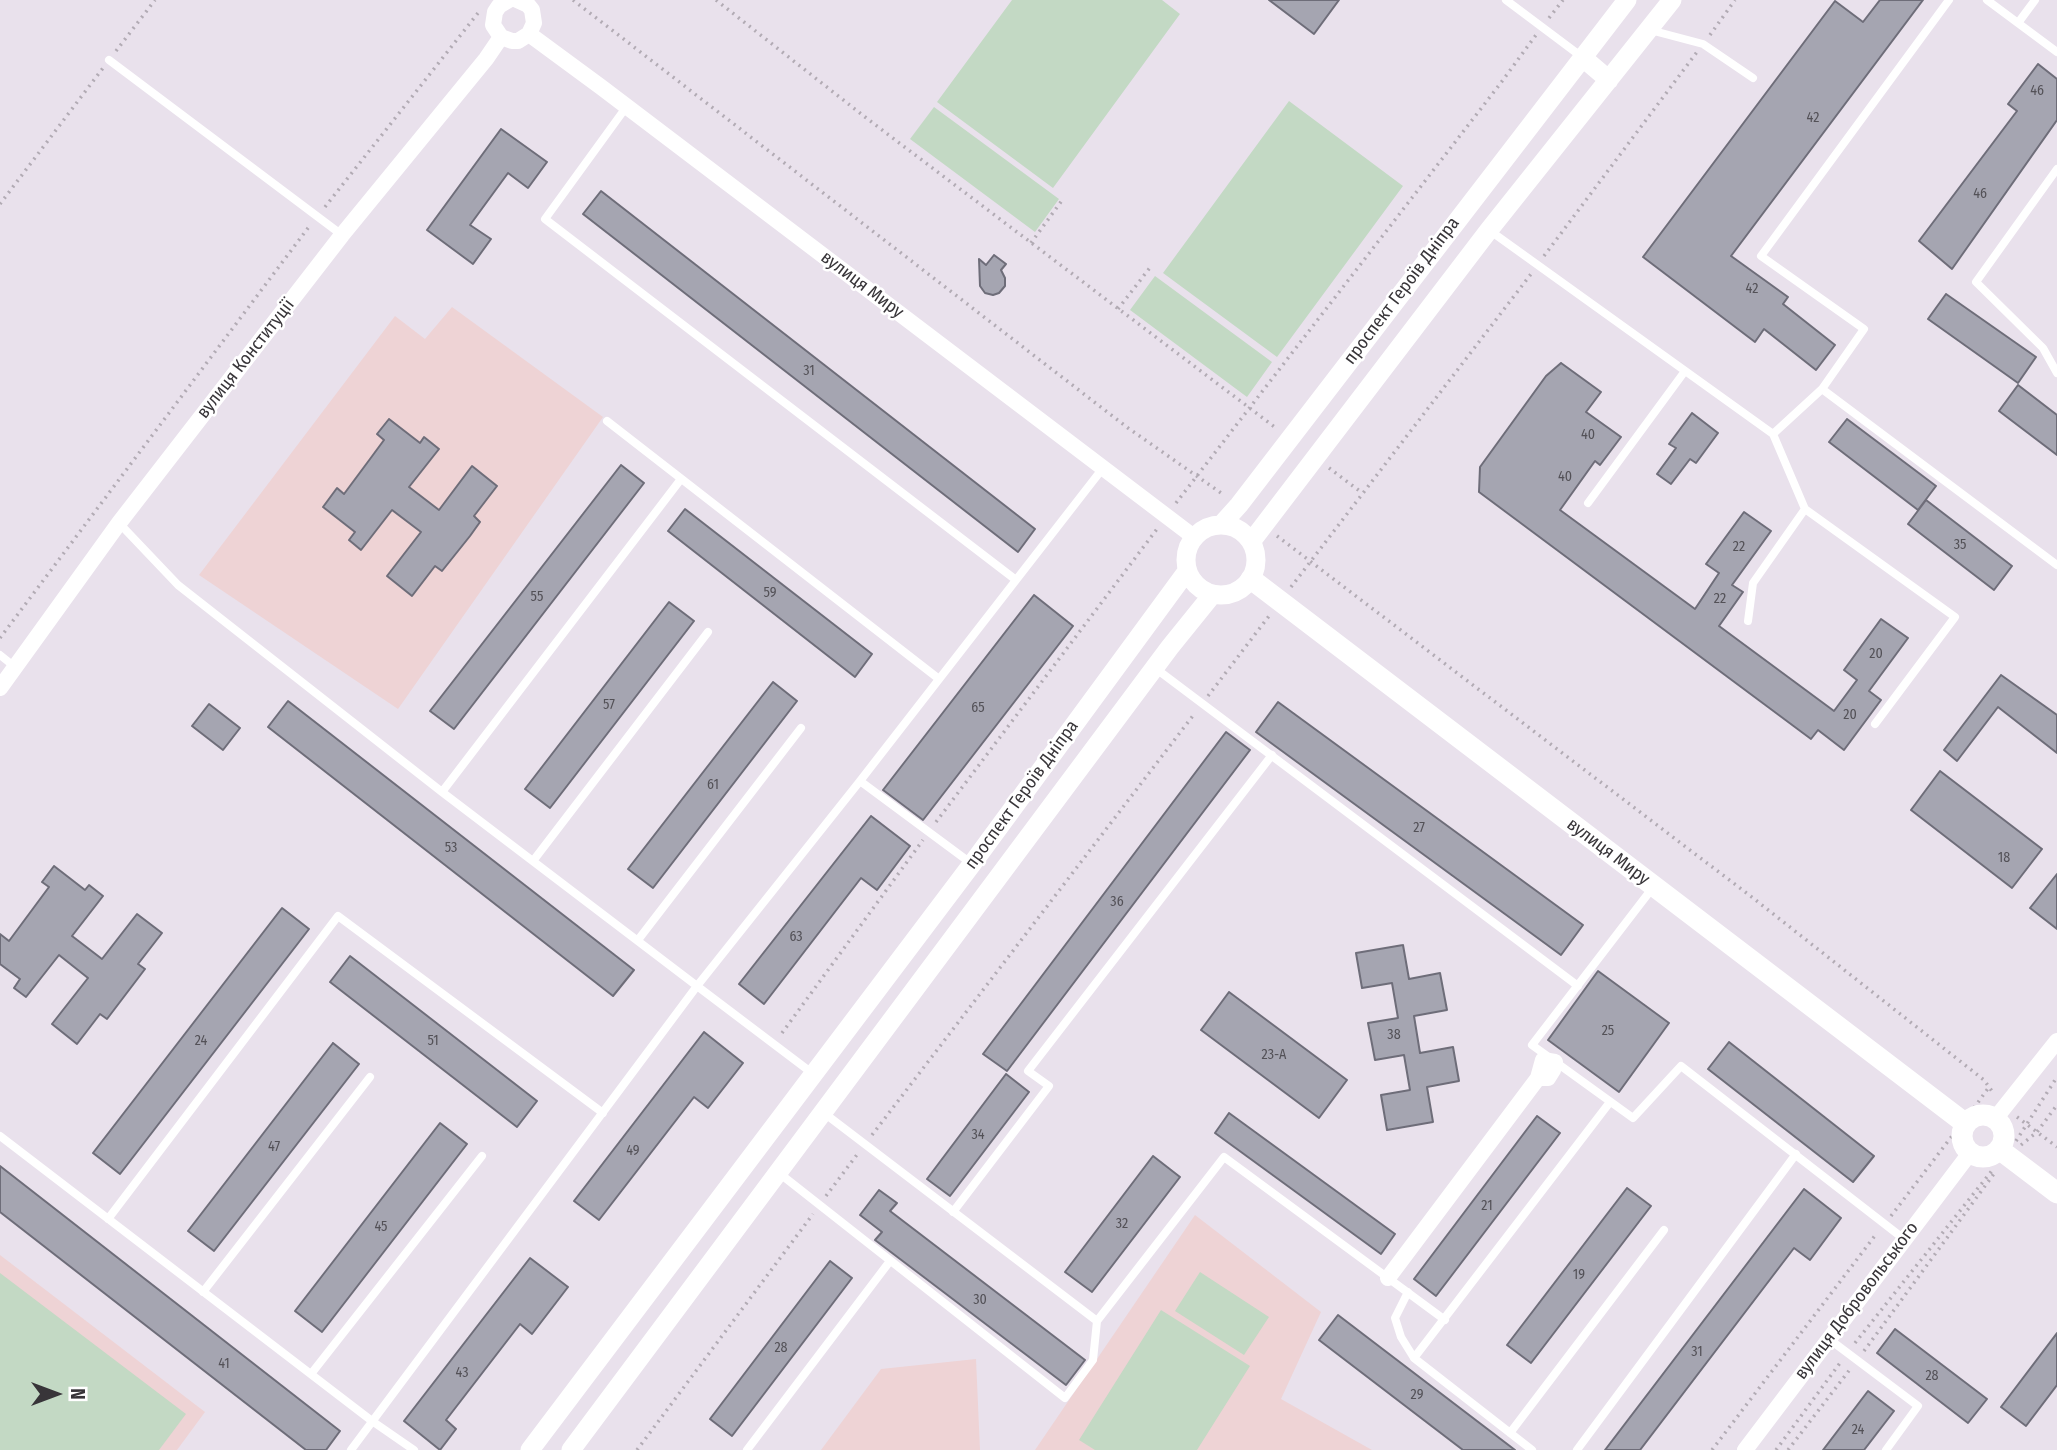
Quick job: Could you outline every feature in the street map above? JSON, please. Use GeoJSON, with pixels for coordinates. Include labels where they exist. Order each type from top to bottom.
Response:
{"type":"FeatureCollection","features":[{"type":"Feature","properties":{"kind":"main road","name":"вулиця Миру"},"geometry":{"type":"LineString","coordinates":[[1251,579],[1964,1123]]}},
{"type":"Feature","properties":{"kind":"main road"},"geometry":{"type":"LineString","coordinates":[[2000,1113],[2003,1152],[1982,1157],[1970,1153],[1963,1142],[1964,1123],[1983,1115],[2000,1113]]}},
{"type":"Feature","properties":{"kind":"main road"},"geometry":{"type":"LineString","coordinates":[[2003,1152],[2057,1193]]}},
{"type":"Feature","properties":{"kind":"street","name":"проспект Героїв Дніпра"},"geometry":{"type":"LineString","coordinates":[[1221,525],[1627,0]]}},
{"type":"Feature","properties":{"kind":"street","name":"проспект Героїв Дніпра"},"geometry":{"type":"LineString","coordinates":[[1257,534],[1489,230],[1672,0]]}},
{"type":"Feature","properties":{"kind":"street"},"geometry":{"type":"LineString","coordinates":[[495,4],[493,25],[500,37],[518,41],[529,34],[534,23],[532,10],[526,2]]}},
{"type":"Feature","properties":{"kind":"street","name":"вулиця Миру"},"geometry":{"type":"LineString","coordinates":[[529,34],[1194,537]]}},
{"type":"Feature","properties":{"kind":"street","name":"вулиця Конституції"},"geometry":{"type":"LineString","coordinates":[[0,688],[119,523],[342,235],[486,59],[500,37]]}},
{"type":"Feature","properties":{"kind":"street"},"geometry":{"type":"LineString","coordinates":[[1582,57],[1609,80]]}},
{"type":"Feature","properties":{"kind":"street"},"geometry":{"type":"LineString","coordinates":[[1221,525],[1257,534],[1255,568],[1251,579],[1243,587],[1223,596],[1212,595],[1201,590],[1192,581],[1185,559],[1188,547],[1202,530],[1221,525]]}},
{"type":"Feature","properties":{"kind":"street","name":"проспект Героїв Дніпра"},"geometry":{"type":"LineString","coordinates":[[530,1450],[972,864],[1187,570]]}},
{"type":"Feature","properties":{"kind":"street","name":"проспект Героїв Дніпра"},"geometry":{"type":"LineString","coordinates":[[571,1450],[1212,595]]}},
{"type":"Feature","properties":{"kind":"street"},"geometry":{"type":"LineString","coordinates":[[856,1017],[880,1037]]}},
{"type":"Feature","properties":{"kind":"street"},"geometry":{"type":"LineString","coordinates":[[2000,1113],[2057,1041]]}},
{"type":"Feature","properties":{"kind":"street"},"geometry":{"type":"LineString","coordinates":[[1388,1278],[1538,1078],[1548,1078],[1555,1062]]}},
{"type":"Feature","properties":{"kind":"street","name":"вулиця Добровольського"},"geometry":{"type":"LineString","coordinates":[[1745,1450],[1970,1153]]}},
{"type":"Feature","properties":{"kind":"street"},"geometry":{"type":"LineString","coordinates":[[646,1294],[673,1315]]}},
{"type":"Feature","properties":{"kind":"lane"},"geometry":{"type":"LineString","coordinates":[[1506,0],[1582,57]]}},
{"type":"Feature","properties":{"kind":"lane"},"geometry":{"type":"LineString","coordinates":[[1773,434],[1822,388],[1864,329],[1761,256],[1949,0]]}},
{"type":"Feature","properties":{"kind":"lane"},"geometry":{"type":"LineString","coordinates":[[2018,23],[2035,0]]}},
{"type":"Feature","properties":{"kind":"lane"},"geometry":{"type":"LineString","coordinates":[[1990,1],[2057,52]]}},
{"type":"Feature","properties":{"kind":"lane"},"geometry":{"type":"LineString","coordinates":[[1649,29],[1703,44],[1753,78]]}},
{"type":"Feature","properties":{"kind":"lane"},"geometry":{"type":"LineString","coordinates":[[109,60],[342,235]]}},
{"type":"Feature","properties":{"kind":"lane"},"geometry":{"type":"LineString","coordinates":[[627,106],[545,219],[1016,580]]}},
{"type":"Feature","properties":{"kind":"lane"},"geometry":{"type":"LineString","coordinates":[[2057,169],[1976,282],[2043,348],[2057,373]]}},
{"type":"Feature","properties":{"kind":"lane"},"geometry":{"type":"LineString","coordinates":[[1489,230],[1773,434],[1805,509],[1955,617],[1875,724]]}},
{"type":"Feature","properties":{"kind":"lane"},"geometry":{"type":"LineString","coordinates":[[1588,503],[1685,371]]}},
{"type":"Feature","properties":{"kind":"lane"},"geometry":{"type":"LineString","coordinates":[[1822,388],[2057,565]]}},
{"type":"Feature","properties":{"kind":"lane"},"geometry":{"type":"LineString","coordinates":[[607,421],[939,678]]}},
{"type":"Feature","properties":{"kind":"lane"},"geometry":{"type":"LineString","coordinates":[[351,1450],[697,986],[1103,468]]}},
{"type":"Feature","properties":{"kind":"lane"},"geometry":{"type":"LineString","coordinates":[[442,792],[681,479]]}},
{"type":"Feature","properties":{"kind":"lane"},"geometry":{"type":"LineString","coordinates":[[1748,621],[1753,583],[1805,509]]}},
{"type":"Feature","properties":{"kind":"lane"},"geometry":{"type":"LineString","coordinates":[[119,523],[178,585],[442,792],[812,1073]]}},
{"type":"Feature","properties":{"kind":"lane"},"geometry":{"type":"LineString","coordinates":[[533,861],[708,632]]}},
{"type":"Feature","properties":{"kind":"lane"},"geometry":{"type":"LineString","coordinates":[[0,655],[15,667]]}},
{"type":"Feature","properties":{"kind":"lane"},"geometry":{"type":"LineString","coordinates":[[1155,668],[1578,986]]}},
{"type":"Feature","properties":{"kind":"lane"},"geometry":{"type":"LineString","coordinates":[[638,940],[802,727]]}},
{"type":"Feature","properties":{"kind":"lane"},"geometry":{"type":"LineString","coordinates":[[953,1212],[1049,1086],[1028,1071],[1272,755]]}},
{"type":"Feature","properties":{"kind":"lane"},"geometry":{"type":"LineString","coordinates":[[860,781],[972,864]]}},
{"type":"Feature","properties":{"kind":"lane"},"geometry":{"type":"LineString","coordinates":[[1654,887],[1532,1045],[1633,1118],[1681,1066],[1904,1239]]}},
{"type":"Feature","properties":{"kind":"lane"},"geometry":{"type":"LineString","coordinates":[[108,1219],[338,916],[603,1113]]}},
{"type":"Feature","properties":{"kind":"lane"},"geometry":{"type":"LineString","coordinates":[[203,1292],[370,1077]]}},
{"type":"Feature","properties":{"kind":"lane"},"geometry":{"type":"LineString","coordinates":[[1414,1358],[1610,1102]]}},
{"type":"Feature","properties":{"kind":"lane"},"geometry":{"type":"LineString","coordinates":[[824,1113],[1097,1321]]}},
{"type":"Feature","properties":{"kind":"lane"},"geometry":{"type":"LineString","coordinates":[[0,1136],[372,1421],[414,1450]]}},
{"type":"Feature","properties":{"kind":"lane"},"geometry":{"type":"LineString","coordinates":[[1577,1450],[1796,1154]]}},
{"type":"Feature","properties":{"kind":"lane"},"geometry":{"type":"LineString","coordinates":[[311,1374],[482,1156]]}},
{"type":"Feature","properties":{"kind":"lane"},"geometry":{"type":"LineString","coordinates":[[779,1173],[1065,1398],[1093,1360],[1097,1321],[1224,1157],[1445,1320]]}},
{"type":"Feature","properties":{"kind":"lane"},"geometry":{"type":"LineString","coordinates":[[1510,1433],[1664,1230]]}},
{"type":"Feature","properties":{"kind":"lane"},"geometry":{"type":"LineString","coordinates":[[747,1450],[890,1261]]}},
{"type":"Feature","properties":{"kind":"lane"},"geometry":{"type":"LineString","coordinates":[[1408,1292],[1395,1318],[1401,1338],[1414,1358],[1532,1450]]}},
{"type":"Feature","properties":{"kind":"lane"},"geometry":{"type":"LineString","coordinates":[[1829,1339],[1918,1406],[1886,1450]]}},
{"type":"Feature","properties":{"kind":"path"},"geometry":{"type":"LineString","coordinates":[[0,204],[155,0]]}},
{"type":"Feature","properties":{"kind":"path"},"geometry":{"type":"LineString","coordinates":[[573,0],[1128,428],[1239,505]]}},
{"type":"Feature","properties":{"kind":"path"},"geometry":{"type":"LineString","coordinates":[[716,0],[1290,438]]}},
{"type":"Feature","properties":{"kind":"path"},"geometry":{"type":"LineString","coordinates":[[637,1450],[865,1144],[1362,492],[1576,217],[1735,0]]}},
{"type":"Feature","properties":{"kind":"path"},"geometry":{"type":"LineString","coordinates":[[0,638],[317,218],[495,4]]}},
{"type":"Feature","properties":{"kind":"path"},"geometry":{"type":"LineString","coordinates":[[1031,243],[1063,200]]}},
{"type":"Feature","properties":{"kind":"path"},"geometry":{"type":"LineString","coordinates":[[1118,309],[1152,265]]}},
{"type":"Feature","properties":{"kind":"path"},"geometry":{"type":"LineString","coordinates":[[1315,458],[1362,492]]}},
{"type":"Feature","properties":{"kind":"path"},"geometry":{"type":"LineString","coordinates":[[1257,534],[1310,561],[1753,898],[1984,1080],[2000,1113],[2027,1124],[2057,1147]]}},
{"type":"Feature","properties":{"kind":"path"},"geometry":{"type":"LineString","coordinates":[[1788,1450],[1857,1360],[2003,1152],[2027,1124],[2057,1077]]}},
{"type":"Feature","properties":{"kind":"path"},"geometry":{"type":"LineString","coordinates":[[1712,1450],[1989,1087]]}},
{"type":"Feature","properties":{"kind":"path"},"geometry":{"type":"LineString","coordinates":[[1776,1450],[1847,1353],[1987,1177],[2003,1152],[2037,1132],[2057,1105]]}},
{"type":"Feature","properties":{"kind":"shaded area"},"geometry":{"type":"Polygon","coordinates":[[[452,307],[603,417],[398,709],[199,575],[395,316],[425,339],[452,307]]]}},
{"type":"Feature","properties":{"kind":"shaded area"},"geometry":{"type":"Polygon","coordinates":[[[1195,1215],[1321,1312],[1281,1399],[1372,1450],[1035,1450],[1195,1215]]]}},
{"type":"Feature","properties":{"kind":"shaded area"},"geometry":{"type":"Polygon","coordinates":[[[0,1255],[205,1412],[177,1450],[0,1450],[0,1255]]]}},
{"type":"Feature","properties":{"kind":"shaded area"},"geometry":{"type":"Polygon","coordinates":[[[976,1359],[980,1450],[821,1450],[881,1369],[976,1359]]]}},
{"type":"Feature","properties":{"kind":"green space"},"geometry":{"type":"Polygon","coordinates":[[[1012,0],[1162,0],[1180,14],[1053,188],[937,102],[1012,0]]]}},
{"type":"Feature","properties":{"kind":"green space"},"geometry":{"type":"Polygon","coordinates":[[[1289,101],[1403,186],[1277,357],[1163,273],[1289,101]]]}},
{"type":"Feature","properties":{"kind":"green space"},"geometry":{"type":"Polygon","coordinates":[[[934,107],[1059,199],[1035,232],[910,139],[934,107]]]}},
{"type":"Feature","properties":{"kind":"green space"},"geometry":{"type":"Polygon","coordinates":[[[1155,276],[1272,362],[1247,397],[1130,310],[1155,276]]]}},
{"type":"Feature","properties":{"kind":"green space"},"geometry":{"type":"Polygon","coordinates":[[[1200,1272],[1269,1317],[1244,1355],[1175,1311],[1200,1272]]]}},
{"type":"Feature","properties":{"kind":"green space"},"geometry":{"type":"Polygon","coordinates":[[[0,1273],[186,1414],[159,1450],[0,1450],[0,1273]]]}},
{"type":"Feature","properties":{"kind":"green space"},"geometry":{"type":"Polygon","coordinates":[[[1161,1310],[1250,1366],[1197,1450],[1095,1450],[1079,1440],[1161,1310]]]}},
{"type":"Feature","properties":{"kind":"building"},"geometry":{"type":"Polygon","coordinates":[[[1269,0],[1339,0],[1314,34],[1269,0]]]}},
{"type":"Feature","properties":{"kind":"building"},"geometry":{"type":"Polygon","coordinates":[[[1880,0],[1923,0],[1731,256],[1788,297],[1783,304],[1835,345],[1816,370],[1764,329],[1755,342],[1643,257],[1835,1],[1863,22],[1880,0]]]}},
{"type":"Feature","properties":{"kind":"building"},"geometry":{"type":"Polygon","coordinates":[[[2038,64],[2057,79],[2057,120],[1952,269],[1919,241],[2017,111],[2008,104],[2038,64]]]}},
{"type":"Feature","properties":{"kind":"building"},"geometry":{"type":"Polygon","coordinates":[[[501,129],[547,162],[528,188],[508,173],[470,225],[491,239],[473,264],[427,230],[501,129]]]}},
{"type":"Feature","properties":{"kind":"building"},"geometry":{"type":"Polygon","coordinates":[[[601,191],[1035,529],[1018,552],[583,214],[601,191]]]}},
{"type":"Feature","properties":{"kind":"building"},"geometry":{"type":"Polygon","coordinates":[[[994,255],[1006,264],[1001,270],[1005,286],[993,295],[985,293],[980,286],[979,259],[986,265],[994,255]]]}},
{"type":"Feature","properties":{"kind":"building"},"geometry":{"type":"Polygon","coordinates":[[[1946,294],[2036,357],[2018,383],[1928,319],[1946,294]]]}},
{"type":"Feature","properties":{"kind":"building"},"geometry":{"type":"Polygon","coordinates":[[[1561,363],[1601,392],[1586,412],[1621,437],[1600,465],[1595,461],[1560,510],[1695,609],[1719,573],[1706,564],[1744,512],[1771,531],[1732,585],[1743,592],[1719,626],[1834,711],[1857,680],[1844,670],[1881,619],[1908,638],[1869,691],[1881,700],[1844,750],[1818,730],[1811,739],[1479,492],[1480,467],[1546,376],[1561,363]]]}},
{"type":"Feature","properties":{"kind":"building"},"geometry":{"type":"Polygon","coordinates":[[[2018,385],[2057,415],[2057,455],[1999,411],[2018,385]]]}},
{"type":"Feature","properties":{"kind":"building"},"geometry":{"type":"Polygon","coordinates":[[[1692,413],[1718,433],[1696,463],[1690,459],[1671,484],[1657,474],[1676,448],[1669,444],[1692,413]]]}},
{"type":"Feature","properties":{"kind":"building"},"geometry":{"type":"Polygon","coordinates":[[[389,419],[420,443],[424,437],[439,449],[409,487],[439,510],[472,466],[497,486],[474,516],[480,522],[470,536],[442,571],[435,566],[412,596],[387,576],[421,532],[392,510],[361,550],[349,540],[355,532],[323,507],[337,488],[344,494],[384,440],[377,434],[389,419]]]}},
{"type":"Feature","properties":{"kind":"building"},"geometry":{"type":"Polygon","coordinates":[[[1847,419],[1936,486],[1918,510],[1829,442],[1847,419]]]}},
{"type":"Feature","properties":{"kind":"building"},"geometry":{"type":"Polygon","coordinates":[[[621,465],[644,483],[454,729],[430,711],[621,465]]]}},
{"type":"Feature","properties":{"kind":"building"},"geometry":{"type":"Polygon","coordinates":[[[1926,500],[2012,566],[1994,590],[1908,524],[1926,500]]]}},
{"type":"Feature","properties":{"kind":"building"},"geometry":{"type":"Polygon","coordinates":[[[685,509],[872,654],[855,677],[668,531],[685,509]]]}},
{"type":"Feature","properties":{"kind":"building"},"geometry":{"type":"Polygon","coordinates":[[[1034,595],[1073,626],[923,820],[883,790],[1034,595]]]}},
{"type":"Feature","properties":{"kind":"building"},"geometry":{"type":"Polygon","coordinates":[[[669,602],[694,621],[550,808],[525,789],[669,602]]]}},
{"type":"Feature","properties":{"kind":"building"},"geometry":{"type":"Polygon","coordinates":[[[2001,675],[2057,715],[2057,753],[1998,707],[1957,761],[1944,750],[2001,675]]]}},
{"type":"Feature","properties":{"kind":"building"},"geometry":{"type":"Polygon","coordinates":[[[773,682],[797,701],[653,888],[628,869],[773,682]]]}},
{"type":"Feature","properties":{"kind":"building"},"geometry":{"type":"Polygon","coordinates":[[[288,701],[634,970],[613,996],[268,727],[288,701]]]}},
{"type":"Feature","properties":{"kind":"building"},"geometry":{"type":"Polygon","coordinates":[[[1278,702],[1583,925],[1561,955],[1256,732],[1278,702]]]}},
{"type":"Feature","properties":{"kind":"building"},"geometry":{"type":"Polygon","coordinates":[[[209,704],[240,728],[223,750],[192,726],[209,704]]]}},
{"type":"Feature","properties":{"kind":"building"},"geometry":{"type":"Polygon","coordinates":[[[1226,732],[1250,750],[1007,1071],[983,1054],[1226,732]]]}},
{"type":"Feature","properties":{"kind":"building"},"geometry":{"type":"Polygon","coordinates":[[[1940,771],[2042,849],[2012,888],[1911,810],[1940,771]]]}},
{"type":"Feature","properties":{"kind":"building"},"geometry":{"type":"Polygon","coordinates":[[[871,816],[910,846],[877,890],[861,878],[764,1004],[739,984],[871,816]]]}},
{"type":"Feature","properties":{"kind":"building"},"geometry":{"type":"Polygon","coordinates":[[[54,866],[85,890],[89,885],[103,896],[72,936],[102,959],[137,914],[162,933],[138,964],[145,969],[107,1019],[100,1014],[77,1044],[52,1024],[88,978],[59,955],[26,997],[14,988],[20,979],[0,964],[0,934],[9,941],[49,887],[42,882],[54,866]]]}},
{"type":"Feature","properties":{"kind":"building"},"geometry":{"type":"Polygon","coordinates":[[[2057,874],[2057,929],[2030,908],[2057,874]]]}},
{"type":"Feature","properties":{"kind":"building"},"geometry":{"type":"Polygon","coordinates":[[[282,908],[309,929],[120,1174],[93,1153],[282,908]]]}},
{"type":"Feature","properties":{"kind":"building"},"geometry":{"type":"Polygon","coordinates":[[[1403,945],[1409,979],[1440,973],[1447,1010],[1414,1016],[1420,1053],[1453,1047],[1459,1081],[1427,1087],[1433,1122],[1387,1130],[1381,1095],[1410,1090],[1404,1055],[1375,1060],[1368,1023],[1398,1018],[1392,983],[1362,988],[1356,953],[1403,945]]]}},
{"type":"Feature","properties":{"kind":"building"},"geometry":{"type":"Polygon","coordinates":[[[350,956],[537,1101],[517,1127],[330,982],[350,956]]]}},
{"type":"Feature","properties":{"kind":"building"},"geometry":{"type":"Polygon","coordinates":[[[1598,971],[1669,1023],[1619,1092],[1548,1040],[1598,971]]]}},
{"type":"Feature","properties":{"kind":"building"},"geometry":{"type":"Polygon","coordinates":[[[1229,992],[1347,1080],[1319,1118],[1201,1030],[1229,992]]]}},
{"type":"Feature","properties":{"kind":"building"},"geometry":{"type":"Polygon","coordinates":[[[704,1032],[743,1063],[708,1108],[694,1097],[599,1220],[574,1201],[704,1032]]]}},
{"type":"Feature","properties":{"kind":"building"},"geometry":{"type":"Polygon","coordinates":[[[1729,1042],[1874,1156],[1853,1182],[1708,1069],[1729,1042]]]}},
{"type":"Feature","properties":{"kind":"building"},"geometry":{"type":"Polygon","coordinates":[[[333,1043],[359,1064],[214,1251],[188,1231],[333,1043]]]}},
{"type":"Feature","properties":{"kind":"building"},"geometry":{"type":"Polygon","coordinates":[[[1006,1074],[1029,1092],[950,1196],[927,1179],[1006,1074]]]}},
{"type":"Feature","properties":{"kind":"building"},"geometry":{"type":"Polygon","coordinates":[[[1229,1113],[1395,1234],[1381,1254],[1215,1133],[1229,1113]]]}},
{"type":"Feature","properties":{"kind":"building"},"geometry":{"type":"Polygon","coordinates":[[[1537,1116],[1560,1133],[1436,1296],[1414,1279],[1537,1116]]]}},
{"type":"Feature","properties":{"kind":"building"},"geometry":{"type":"Polygon","coordinates":[[[440,1123],[467,1144],[322,1332],[295,1311],[440,1123]]]}},
{"type":"Feature","properties":{"kind":"building"},"geometry":{"type":"Polygon","coordinates":[[[1153,1156],[1180,1177],[1092,1292],[1065,1272],[1153,1156]]]}},
{"type":"Feature","properties":{"kind":"building"},"geometry":{"type":"Polygon","coordinates":[[[0,1166],[340,1431],[326,1450],[306,1450],[0,1212],[0,1166]]]}},
{"type":"Feature","properties":{"kind":"building"},"geometry":{"type":"Polygon","coordinates":[[[1627,1188],[1651,1206],[1531,1363],[1507,1345],[1627,1188]]]}},
{"type":"Feature","properties":{"kind":"building"},"geometry":{"type":"Polygon","coordinates":[[[1804,1189],[1841,1218],[1810,1260],[1794,1248],[1640,1450],[1605,1450],[1804,1189]]]}},
{"type":"Feature","properties":{"kind":"building"},"geometry":{"type":"Polygon","coordinates":[[[879,1190],[897,1203],[890,1211],[1085,1360],[1066,1385],[875,1240],[882,1232],[860,1215],[879,1190]]]}},
{"type":"Feature","properties":{"kind":"building"},"geometry":{"type":"Polygon","coordinates":[[[530,1258],[568,1287],[532,1334],[520,1324],[446,1420],[456,1429],[440,1450],[404,1421],[530,1258]]]}},
{"type":"Feature","properties":{"kind":"building"},"geometry":{"type":"Polygon","coordinates":[[[830,1261],[852,1278],[732,1436],[710,1419],[830,1261]]]}},
{"type":"Feature","properties":{"kind":"building"},"geometry":{"type":"Polygon","coordinates":[[[1338,1315],[1515,1450],[1463,1450],[1319,1340],[1338,1315]]]}},
{"type":"Feature","properties":{"kind":"building"},"geometry":{"type":"Polygon","coordinates":[[[1895,1329],[1987,1399],[1968,1423],[1877,1353],[1895,1329]]]}},
{"type":"Feature","properties":{"kind":"building"},"geometry":{"type":"Polygon","coordinates":[[[2057,1333],[2057,1385],[2026,1426],[2001,1407],[2057,1333]]]}},
{"type":"Feature","properties":{"kind":"building"},"geometry":{"type":"Polygon","coordinates":[[[1868,1391],[1894,1411],[1864,1450],[1823,1450],[1868,1391]]]}}]}
